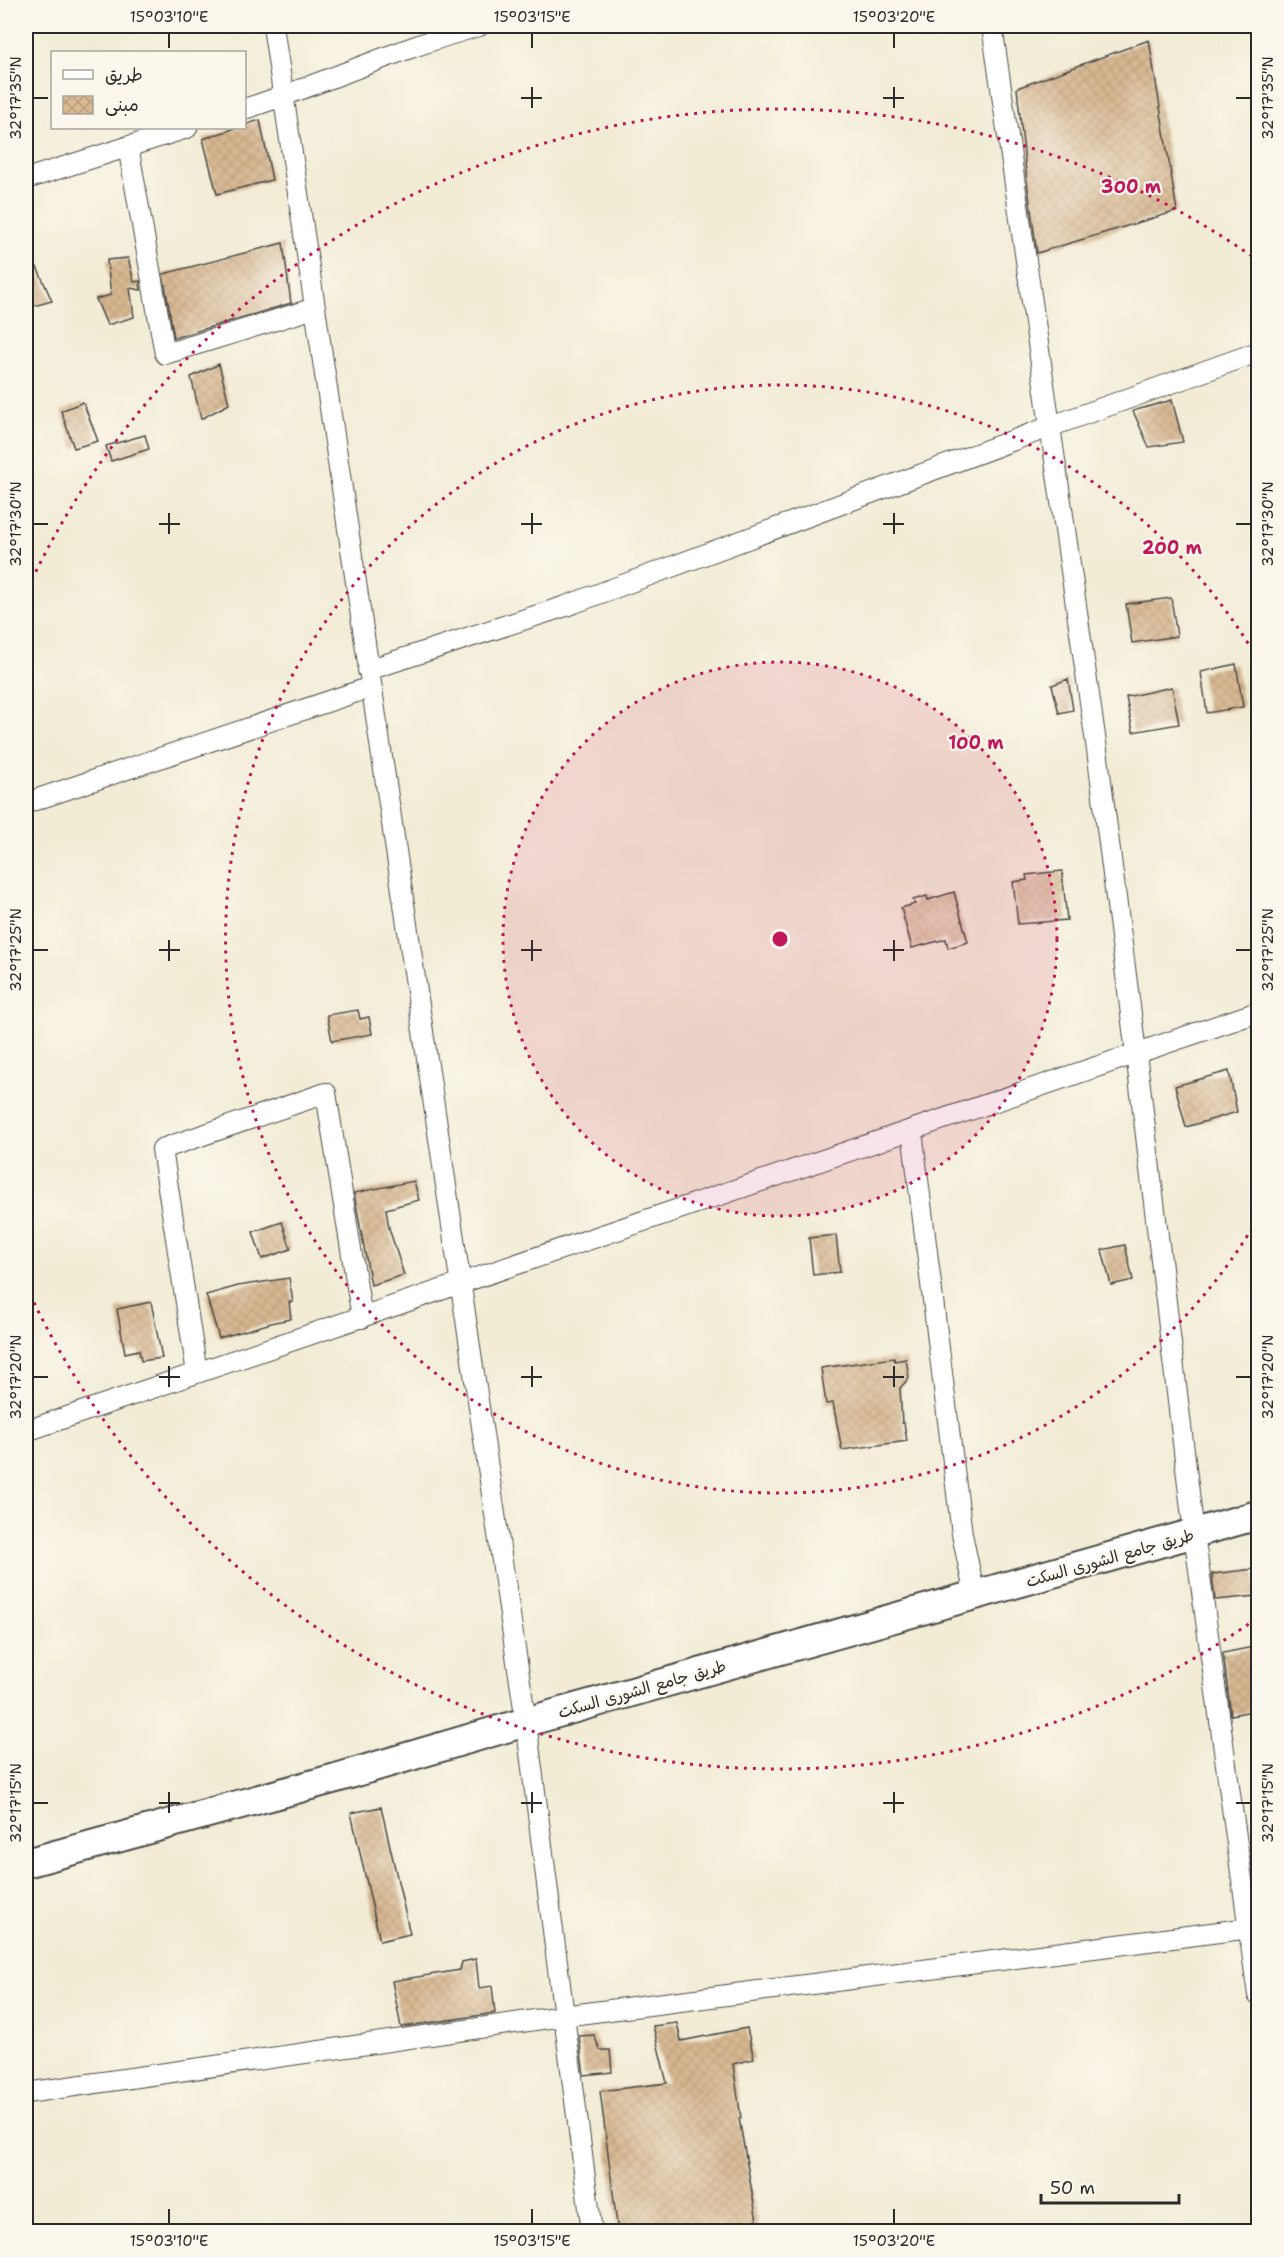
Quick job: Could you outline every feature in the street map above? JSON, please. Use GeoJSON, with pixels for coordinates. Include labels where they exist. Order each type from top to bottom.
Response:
{"type":"FeatureCollection","features":[{"type":"Feature","properties":{"kind":"main road","name":"طريق جامع الشورى السكت"},"geometry":{"type":"LineString","coordinates":[[26,1863],[336,1778],[1258,1515]]}},
{"type":"Feature","properties":{"kind":"street"},"geometry":{"type":"LineString","coordinates":[[273,26],[526,1722],[592,2232]]}},
{"type":"Feature","properties":{"kind":"street"},"geometry":{"type":"LineString","coordinates":[[246,108],[479,26]]}},
{"type":"Feature","properties":{"kind":"street"},"geometry":{"type":"LineString","coordinates":[[992,26],[1097,750],[1194,1534],[1254,1928],[1258,1995]]}},
{"type":"Feature","properties":{"kind":"street"},"geometry":{"type":"LineString","coordinates":[[26,179],[184,129]]}},
{"type":"Feature","properties":{"kind":"street"},"geometry":{"type":"LineString","coordinates":[[129,146],[165,354],[315,308]]}},
{"type":"Feature","properties":{"kind":"street"},"geometry":{"type":"LineString","coordinates":[[26,803],[566,606],[1049,426],[1258,352]]}},
{"type":"Feature","properties":{"kind":"street"},"geometry":{"type":"LineString","coordinates":[[26,1431],[1258,1012]]}},
{"type":"Feature","properties":{"kind":"street"},"geometry":{"type":"LineString","coordinates":[[197,1373],[162,1149],[326,1093],[362,1318]]}},
{"type":"Feature","properties":{"kind":"street"},"geometry":{"type":"LineString","coordinates":[[912,1131],[962,1534],[975,1596]]}},
{"type":"Feature","properties":{"kind":"street"},"geometry":{"type":"LineString","coordinates":[[26,2093],[563,2016],[1254,1928]]}},
{"type":"Feature","properties":{"kind":"building"},"geometry":{"type":"Polygon","coordinates":[[[1149,40],[1177,211],[1037,253],[1017,88],[1149,40]]]}},
{"type":"Feature","properties":{"kind":"building"},"geometry":{"type":"Polygon","coordinates":[[[260,120],[272,180],[217,194],[203,139],[233,129],[246,129],[246,124],[260,120]]]}},
{"type":"Feature","properties":{"kind":"building"},"geometry":{"type":"Polygon","coordinates":[[[283,243],[291,303],[174,338],[163,274],[283,243]]]}},
{"type":"Feature","properties":{"kind":"building"},"geometry":{"type":"Polygon","coordinates":[[[128,258],[134,282],[140,281],[141,290],[130,288],[134,317],[107,325],[96,299],[111,295],[107,260],[128,258]]]}},
{"type":"Feature","properties":{"kind":"building"},"geometry":{"type":"Polygon","coordinates":[[[37,267],[52,301],[26,308],[26,270],[37,267]]]}},
{"type":"Feature","properties":{"kind":"building"},"geometry":{"type":"Polygon","coordinates":[[[219,364],[229,404],[201,419],[191,377],[219,364]]]}},
{"type":"Feature","properties":{"kind":"building"},"geometry":{"type":"Polygon","coordinates":[[[1172,400],[1183,442],[1149,447],[1133,411],[1172,400]]]}},
{"type":"Feature","properties":{"kind":"building"},"geometry":{"type":"Polygon","coordinates":[[[83,402],[98,441],[74,448],[61,411],[83,402]]]}},
{"type":"Feature","properties":{"kind":"building"},"geometry":{"type":"Polygon","coordinates":[[[145,435],[149,449],[111,461],[106,446],[145,435]]]}},
{"type":"Feature","properties":{"kind":"building"},"geometry":{"type":"Polygon","coordinates":[[[1171,598],[1177,636],[1132,643],[1126,604],[1171,598]]]}},
{"type":"Feature","properties":{"kind":"building"},"geometry":{"type":"Polygon","coordinates":[[[1236,664],[1243,707],[1207,713],[1201,672],[1236,664]]]}},
{"type":"Feature","properties":{"kind":"building"},"geometry":{"type":"Polygon","coordinates":[[[1068,679],[1073,710],[1059,713],[1052,685],[1068,679]]]}},
{"type":"Feature","properties":{"kind":"building"},"geometry":{"type":"Polygon","coordinates":[[[1172,687],[1179,724],[1133,732],[1126,697],[1172,687]]]}},
{"type":"Feature","properties":{"kind":"building"},"geometry":{"type":"Polygon","coordinates":[[[1062,871],[1067,920],[1018,924],[1013,882],[1027,880],[1026,875],[1062,871]]]}},
{"type":"Feature","properties":{"kind":"building"},"geometry":{"type":"Polygon","coordinates":[[[954,892],[968,942],[948,948],[946,939],[912,948],[901,908],[915,904],[913,900],[927,896],[928,900],[954,892]]]}},
{"type":"Feature","properties":{"kind":"building"},"geometry":{"type":"Polygon","coordinates":[[[358,1010],[360,1019],[369,1017],[372,1034],[332,1041],[327,1015],[358,1010]]]}},
{"type":"Feature","properties":{"kind":"building"},"geometry":{"type":"Polygon","coordinates":[[[1229,1071],[1237,1112],[1186,1127],[1175,1086],[1229,1071]]]}},
{"type":"Feature","properties":{"kind":"building"},"geometry":{"type":"Polygon","coordinates":[[[414,1181],[419,1200],[386,1209],[389,1228],[404,1275],[371,1285],[354,1193],[414,1181]]]}},
{"type":"Feature","properties":{"kind":"building"},"geometry":{"type":"Polygon","coordinates":[[[282,1222],[291,1249],[262,1259],[253,1232],[282,1222]]]}},
{"type":"Feature","properties":{"kind":"building"},"geometry":{"type":"Polygon","coordinates":[[[836,1235],[840,1272],[813,1275],[809,1238],[836,1235]]]}},
{"type":"Feature","properties":{"kind":"building"},"geometry":{"type":"Polygon","coordinates":[[[1125,1245],[1133,1280],[1111,1285],[1102,1250],[1125,1245]]]}},
{"type":"Feature","properties":{"kind":"building"},"geometry":{"type":"Polygon","coordinates":[[[289,1278],[293,1302],[289,1302],[291,1319],[219,1338],[206,1295],[238,1286],[289,1278]]]}},
{"type":"Feature","properties":{"kind":"building"},"geometry":{"type":"Polygon","coordinates":[[[151,1302],[162,1358],[141,1361],[139,1350],[125,1353],[117,1309],[151,1302]]]}},
{"type":"Feature","properties":{"kind":"building"},"geometry":{"type":"Polygon","coordinates":[[[894,1358],[895,1361],[906,1359],[909,1378],[900,1388],[902,1423],[904,1423],[907,1441],[842,1450],[833,1403],[826,1404],[821,1368],[894,1358]]]}},
{"type":"Feature","properties":{"kind":"building"},"geometry":{"type":"Polygon","coordinates":[[[1254,1569],[1257,1596],[1215,1600],[1212,1574],[1254,1569]]]}},
{"type":"Feature","properties":{"kind":"building"},"geometry":{"type":"Polygon","coordinates":[[[1258,1646],[1258,1710],[1231,1715],[1223,1653],[1258,1646]]]}},
{"type":"Feature","properties":{"kind":"building"},"geometry":{"type":"Polygon","coordinates":[[[381,1807],[410,1934],[380,1941],[351,1813],[381,1807]]]}},
{"type":"Feature","properties":{"kind":"building"},"geometry":{"type":"Polygon","coordinates":[[[476,1959],[479,1988],[492,1986],[495,2013],[401,2027],[392,1981],[460,1970],[462,1962],[476,1959]]]}},
{"type":"Feature","properties":{"kind":"building"},"geometry":{"type":"Polygon","coordinates":[[[677,2023],[681,2041],[747,2028],[754,2059],[733,2064],[741,2118],[739,2118],[759,2232],[618,2232],[600,2091],[667,2083],[653,2026],[677,2023]]]}},
{"type":"Feature","properties":{"kind":"building"},"geometry":{"type":"Polygon","coordinates":[[[594,2035],[600,2050],[610,2050],[612,2072],[584,2075],[579,2036],[594,2035]]]}}]}
